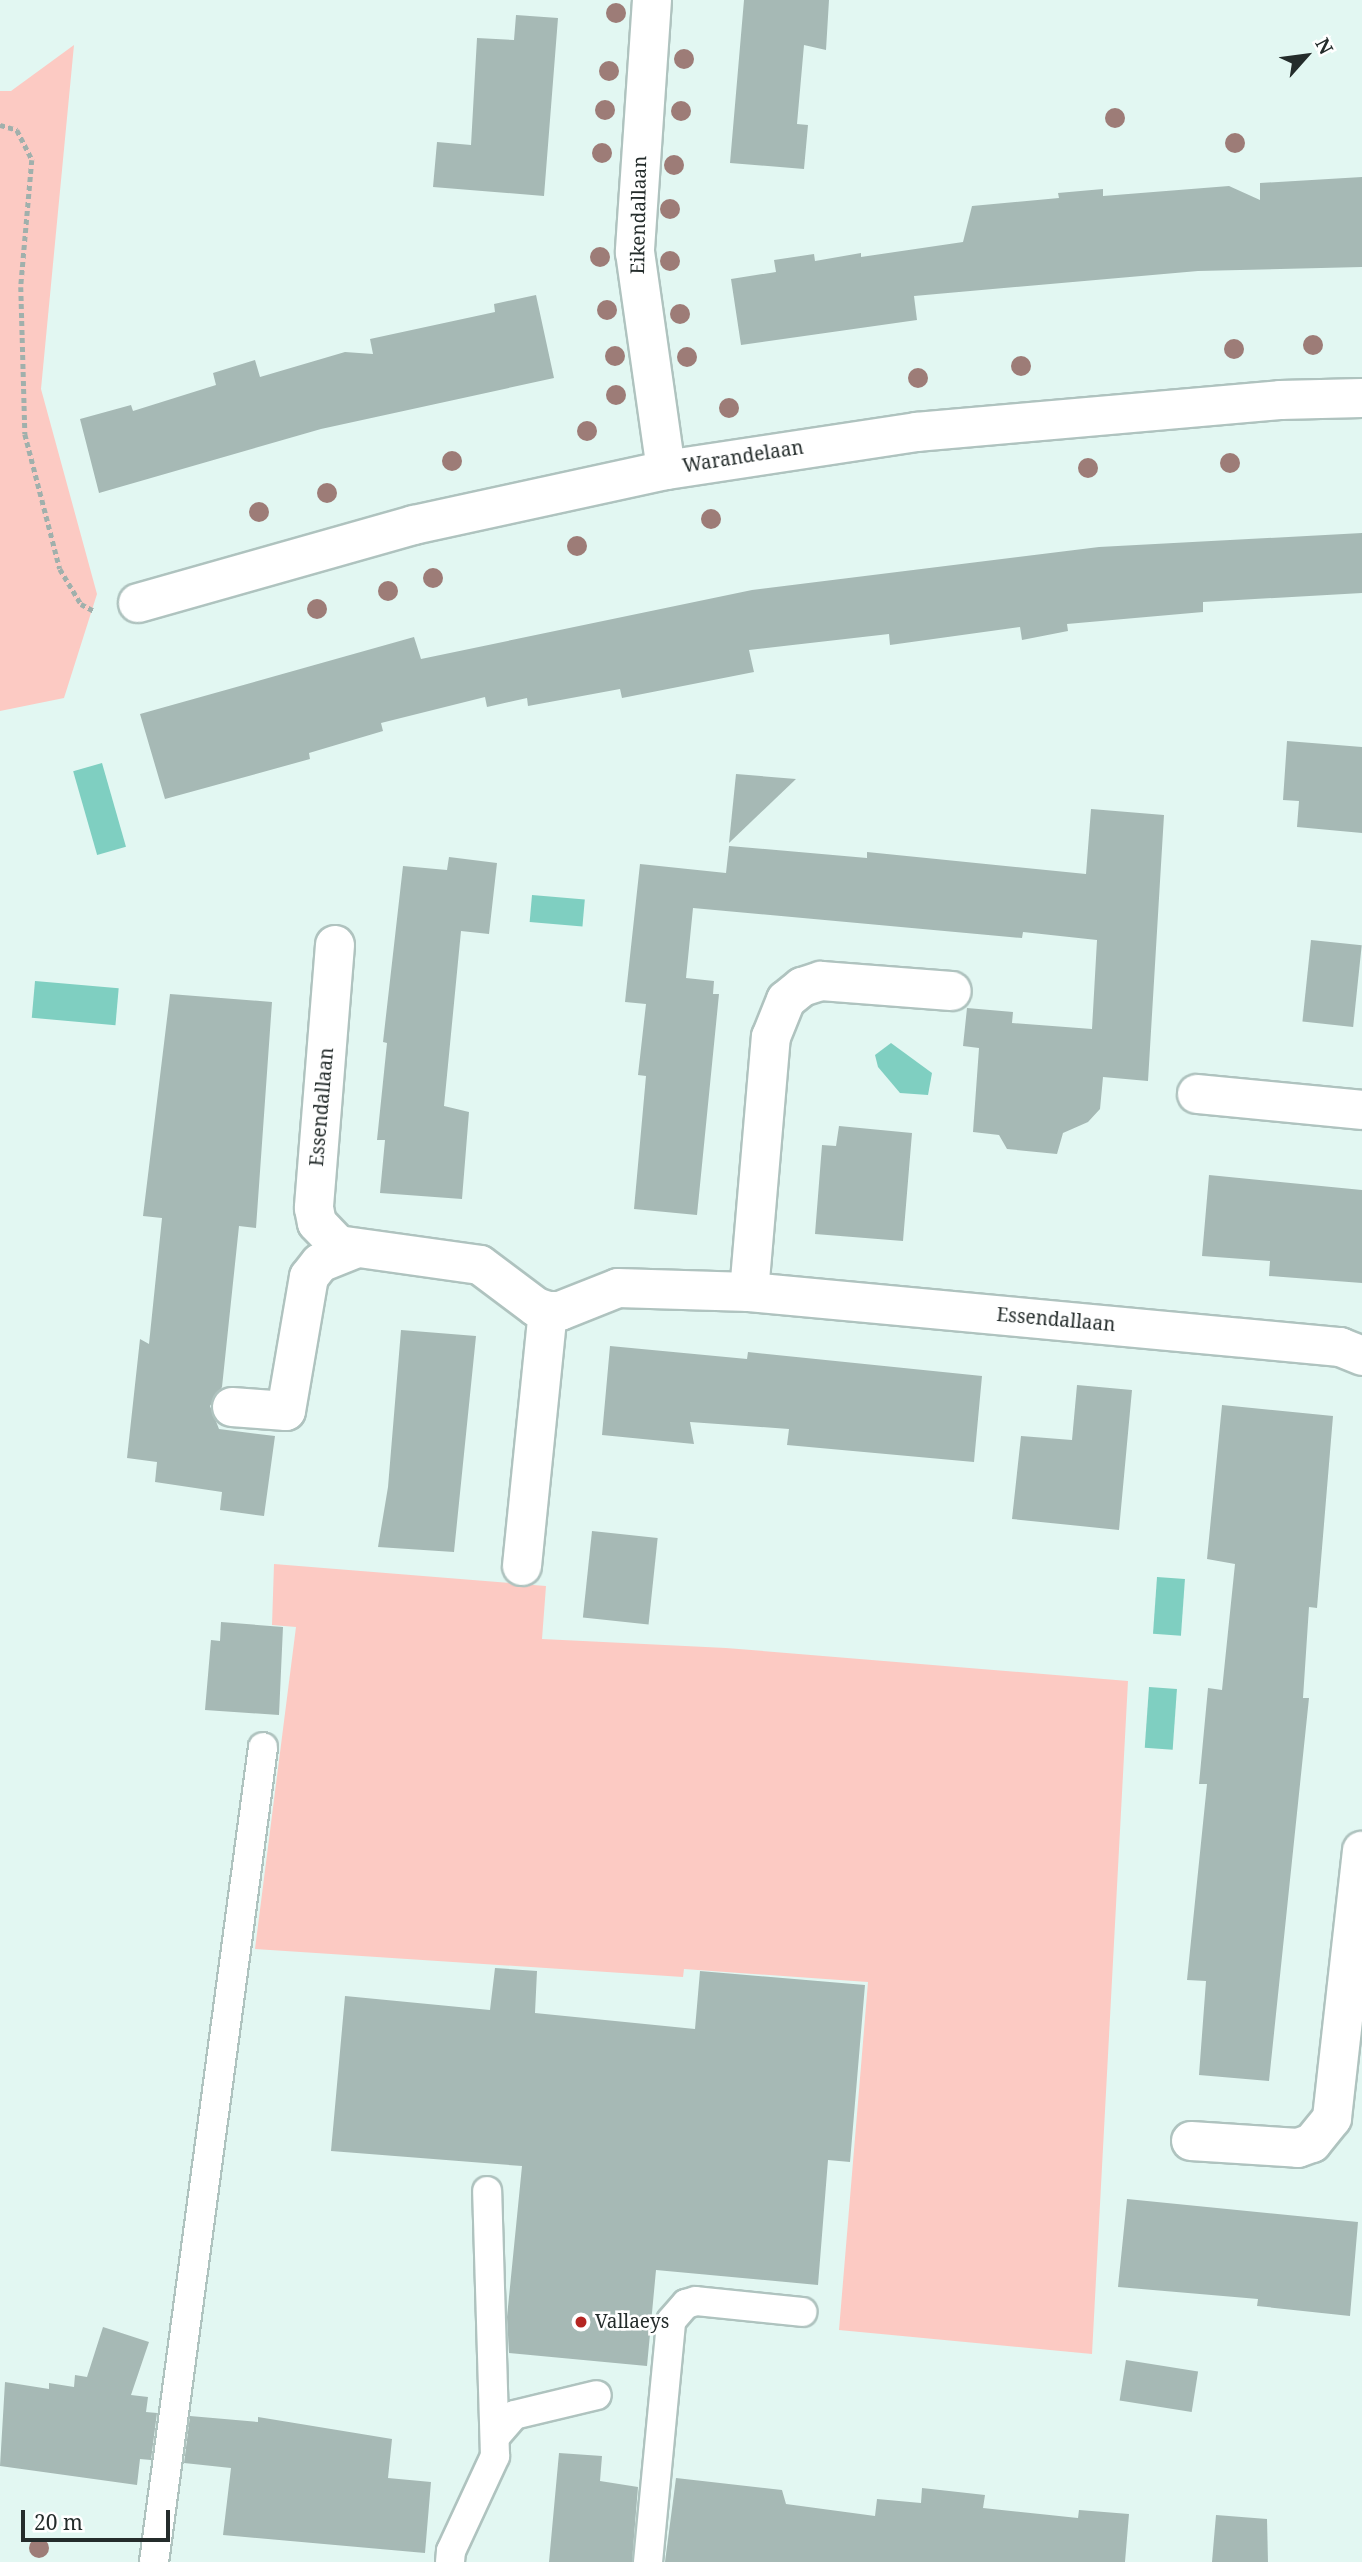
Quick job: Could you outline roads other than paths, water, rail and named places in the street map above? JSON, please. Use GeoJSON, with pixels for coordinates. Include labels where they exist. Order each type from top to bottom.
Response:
{"type":"FeatureCollection","features":[{"type":"Feature","properties":{"kind":"street","name":"Eikendallaan"},"geometry":{"type":"LineString","coordinates":[[652,0],[635,252],[666,470]]}},
{"type":"Feature","properties":{"kind":"street","name":"Warandelaan"},"geometry":{"type":"LineString","coordinates":[[138,603],[414,525],[666,470],[916,432],[1280,400],[1362,398]]}},
{"type":"Feature","properties":{"kind":"street","name":"Essendallaan"},"geometry":{"type":"LineString","coordinates":[[335,945],[314,1208],[326,1235],[353,1250],[480,1265],[536,1307],[548,1311],[561,1311],[618,1288],[748,1292],[1340,1347],[1362,1356]]}},
{"type":"Feature","properties":{"kind":"street"},"geometry":{"type":"LineString","coordinates":[[748,1292],[771,1037],[786,1000],[802,987],[821,981],[952,991]]}},
{"type":"Feature","properties":{"kind":"street"},"geometry":{"type":"LineString","coordinates":[[1197,1094],[1362,1110]]}},
{"type":"Feature","properties":{"kind":"street","name":"Essendallaan"},"geometry":{"type":"LineString","coordinates":[[232,1407],[286,1411],[309,1277],[320,1263],[353,1250]]}},
{"type":"Feature","properties":{"kind":"street"},"geometry":{"type":"LineString","coordinates":[[522,1566],[548,1311]]}},
{"type":"Feature","properties":{"kind":"street"},"geometry":{"type":"LineString","coordinates":[[1191,2141],[1297,2148],[1312,2143],[1332,2119],[1362,1851]]}},
{"type":"Feature","properties":{"kind":"lane"},"geometry":{"type":"LineString","coordinates":[[154,2562],[263,1747]]}},
{"type":"Feature","properties":{"kind":"lane"},"geometry":{"type":"LineString","coordinates":[[450,2562],[451,2551],[494,2463],[487,2191]]}},
{"type":"Feature","properties":{"kind":"lane"},"geometry":{"type":"LineString","coordinates":[[648,2562],[671,2321],[686,2304],[696,2301],[802,2312]]}},
{"type":"Feature","properties":{"kind":"lane"},"geometry":{"type":"LineString","coordinates":[[495,2437],[514,2415],[597,2395]]}},
{"type":"Feature","properties":{"kind":"place","name":"Vallaeys"},"geometry":{"type":"Point","coordinates":[581,2322]}}]}
